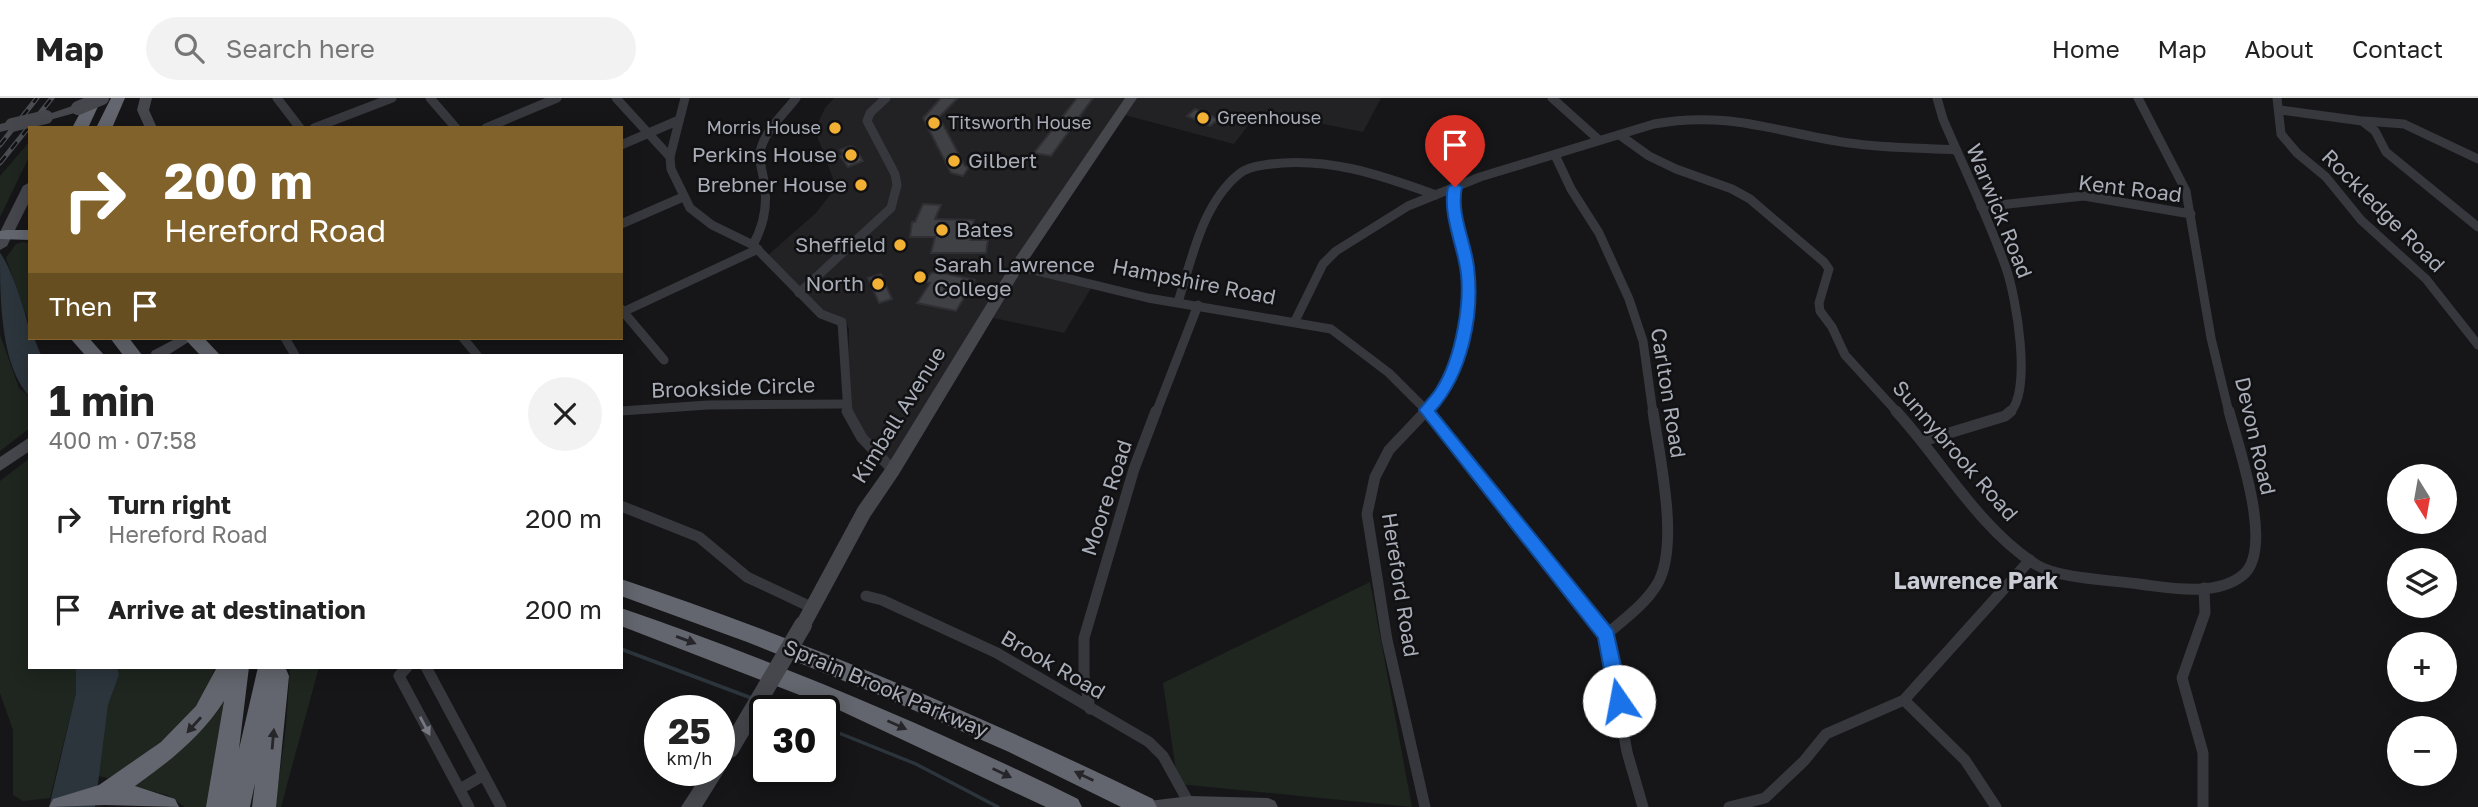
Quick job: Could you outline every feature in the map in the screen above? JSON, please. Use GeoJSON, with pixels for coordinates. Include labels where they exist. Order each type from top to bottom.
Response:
{"type":"FeatureCollection","features":[{"type":"Feature","properties":{"kind":"highway"},"geometry":{"type":"LineString","coordinates":[[81,126],[95,98]]}},
{"type":"Feature","properties":{"kind":"highway"},"geometry":{"type":"LineString","coordinates":[[105,126],[118,98]]}},
{"type":"Feature","properties":{"kind":"highway"},"geometry":{"type":"LineString","coordinates":[[2,242],[28,236]]}},
{"type":"Feature","properties":{"kind":"highway"},"geometry":{"type":"LineString","coordinates":[[81,340],[96,354]]}},
{"type":"Feature","properties":{"kind":"highway"},"geometry":{"type":"LineString","coordinates":[[121,340],[132,354]]}},
{"type":"Feature","properties":{"kind":"highway"},"geometry":{"type":"LineString","coordinates":[[193,340],[210,354]]}},
{"type":"Feature","properties":{"kind":"highway","name":"Sprain Brook Parkway"},"geometry":{"type":"LineString","coordinates":[[623,588],[848,671],[996,735],[1144,807]]}},
{"type":"Feature","properties":{"kind":"highway","name":"Sprain Brook Parkway"},"geometry":{"type":"LineString","coordinates":[[623,618],[849,704],[986,765],[1070,807]]}},
{"type":"Feature","properties":{"kind":"highway"},"geometry":{"type":"LineString","coordinates":[[61,807],[105,794],[156,760],[194,725],[218,691],[227,669]]}},
{"type":"Feature","properties":{"kind":"highway"},"geometry":{"type":"LineString","coordinates":[[218,807],[234,714],[238,669]]}},
{"type":"Feature","properties":{"kind":"highway"},"geometry":{"type":"LineString","coordinates":[[238,807],[269,669]]}},
{"type":"Feature","properties":{"kind":"highway"},"geometry":{"type":"LineString","coordinates":[[264,807],[273,740],[278,669]]}},
{"type":"Feature","properties":{"kind":"highway"},"geometry":{"type":"LineString","coordinates":[[105,794],[140,797],[167,807]]}},
{"type":"Feature","properties":{"kind":"street"},"geometry":{"type":"LineString","coordinates":[[6,127],[61,114],[102,98]]}},
{"type":"Feature","properties":{"kind":"street"},"geometry":{"type":"LineString","coordinates":[[146,98],[143,110],[150,126]]}},
{"type":"Feature","properties":{"kind":"street"},"geometry":{"type":"LineString","coordinates":[[277,98],[298,126]]}},
{"type":"Feature","properties":{"kind":"street"},"geometry":{"type":"LineString","coordinates":[[319,126],[392,98]]}},
{"type":"Feature","properties":{"kind":"street"},"geometry":{"type":"LineString","coordinates":[[429,98],[454,126]]}},
{"type":"Feature","properties":{"kind":"street"},"geometry":{"type":"LineString","coordinates":[[491,126],[557,98]]}},
{"type":"Feature","properties":{"kind":"street"},"geometry":{"type":"LineString","coordinates":[[616,98],[670,157]]}},
{"type":"Feature","properties":{"kind":"street"},"geometry":{"type":"LineString","coordinates":[[623,311],[756,247],[767,206],[759,156],[764,140],[796,98]]}},
{"type":"Feature","properties":{"kind":"street"},"geometry":{"type":"LineString","coordinates":[[799,293],[891,208],[897,185],[895,174],[867,121],[870,113],[886,98]]}},
{"type":"Feature","properties":{"kind":"street","name":"Kimball Avenue"},"geometry":{"type":"LineString","coordinates":[[735,739],[813,608],[864,512],[894,470],[1017,266],[1131,98]]}},
{"type":"Feature","properties":{"kind":"street"},"geometry":{"type":"LineString","coordinates":[[1552,98],[1599,141]]}},
{"type":"Feature","properties":{"kind":"street","name":"Warwick Road"},"geometry":{"type":"LineString","coordinates":[[1923,441],[2005,416],[2015,408],[2022,379],[2014,298],[2006,268],[1937,98]]}},
{"type":"Feature","properties":{"kind":"street","name":"Devon Road"},"geometry":{"type":"LineString","coordinates":[[2030,560],[2055,572],[2204,588],[2228,583],[2246,572],[2252,560],[2256,541],[2254,513],[2211,338],[2186,191],[2138,98]]}},
{"type":"Feature","properties":{"kind":"street","name":"Rockledge Road"},"geometry":{"type":"LineString","coordinates":[[2277,98],[2281,134],[2297,153],[2326,177],[2361,220],[2426,279],[2478,345]]}},
{"type":"Feature","properties":{"kind":"street"},"geometry":{"type":"LineString","coordinates":[[685,99],[670,157],[671,169],[683,197],[690,208],[712,225],[756,247],[821,314],[842,322],[846,410],[862,438],[894,470]]}},
{"type":"Feature","properties":{"kind":"street"},"geometry":{"type":"LineString","coordinates":[[2280,110],[2403,124],[2478,159]]}},
{"type":"Feature","properties":{"kind":"street"},"geometry":{"type":"LineString","coordinates":[[58,126],[61,114]]}},
{"type":"Feature","properties":{"kind":"street","name":"Hampshire Road"},"geometry":{"type":"LineString","coordinates":[[1017,266],[1148,298],[1295,321],[1323,264],[1336,251],[1384,219],[1455,187],[1654,124],[1707,118],[1770,126],[1849,144],[1956,150]]}},
{"type":"Feature","properties":{"kind":"street"},"geometry":{"type":"LineString","coordinates":[[623,144],[679,120]]}},
{"type":"Feature","properties":{"kind":"street"},"geometry":{"type":"LineString","coordinates":[[2362,121],[2375,131],[2386,152],[2478,227]]}},
{"type":"Feature","properties":{"kind":"street","name":"Sunnybrook Road"},"geometry":{"type":"LineString","coordinates":[[1621,136],[1649,156],[1676,169],[1732,189],[1750,200],[1824,262],[1829,269],[1819,303],[1820,311],[1832,327],[1845,355],[1923,441],[1984,519],[2030,560]]}},
{"type":"Feature","properties":{"kind":"street","name":"Carlton Road"},"geometry":{"type":"LineString","coordinates":[[1555,155],[1571,190],[1604,242],[1629,299],[1643,341],[1665,495],[1668,549],[1657,585],[1606,635]]}},
{"type":"Feature","properties":{"kind":"street"},"geometry":{"type":"LineString","coordinates":[[1178,302],[1206,219],[1223,191],[1242,171],[1273,163],[1303,162],[1384,176],[1452,201]]}},
{"type":"Feature","properties":{"kind":"street","name":"Hereford Road"},"geometry":{"type":"LineString","coordinates":[[1425,807],[1387,639],[1367,514],[1375,477],[1388,450],[1442,394],[1464,333],[1467,266],[1452,201],[1455,187]]}},
{"type":"Feature","properties":{"kind":"street"},"geometry":{"type":"LineString","coordinates":[[2,242],[28,190]]}},
{"type":"Feature","properties":{"kind":"street","name":"Kent Road"},"geometry":{"type":"LineString","coordinates":[[1981,207],[2084,196],[2191,214]]}},
{"type":"Feature","properties":{"kind":"street"},"geometry":{"type":"LineString","coordinates":[[623,223],[683,197]]}},
{"type":"Feature","properties":{"kind":"street","name":"Moore Road"},"geometry":{"type":"LineString","coordinates":[[1090,709],[1084,676],[1084,638],[1133,469],[1198,305]]}},
{"type":"Feature","properties":{"kind":"street"},"geometry":{"type":"LineString","coordinates":[[623,312],[664,360]]}},
{"type":"Feature","properties":{"kind":"street"},"geometry":{"type":"LineString","coordinates":[[1295,321],[1331,329],[1389,373],[1427,410],[1606,635],[1627,752],[1643,807]]}},
{"type":"Feature","properties":{"kind":"street"},"geometry":{"type":"LineString","coordinates":[[159,354],[187,340]]}},
{"type":"Feature","properties":{"kind":"street"},"geometry":{"type":"LineString","coordinates":[[465,340],[476,354]]}},
{"type":"Feature","properties":{"kind":"street","name":"Brookside Circle"},"geometry":{"type":"LineString","coordinates":[[623,411],[708,405],[845,404]]}},
{"type":"Feature","properties":{"kind":"street"},"geometry":{"type":"LineString","coordinates":[[0,465],[28,444]]}},
{"type":"Feature","properties":{"kind":"street"},"geometry":{"type":"LineString","coordinates":[[623,507],[699,537],[747,577],[813,608]]}},
{"type":"Feature","properties":{"kind":"street"},"geometry":{"type":"LineString","coordinates":[[1729,807],[1765,798],[1804,761],[1826,734],[1904,700],[2030,560]]}},
{"type":"Feature","properties":{"kind":"street"},"geometry":{"type":"LineString","coordinates":[[2203,807],[2203,753],[2182,678],[2205,613],[2204,588]]}},
{"type":"Feature","properties":{"kind":"street","name":"Brook Road"},"geometry":{"type":"LineString","coordinates":[[866,596],[882,600],[997,653],[1149,742],[1163,756],[1186,805]]}},
{"type":"Feature","properties":{"kind":"street"},"geometry":{"type":"LineString","coordinates":[[1595,620],[1622,622]]}},
{"type":"Feature","properties":{"kind":"street"},"geometry":{"type":"LineString","coordinates":[[405,669],[399,676],[470,807]]}},
{"type":"Feature","properties":{"kind":"street"},"geometry":{"type":"LineString","coordinates":[[427,669],[501,807]]}},
{"type":"Feature","properties":{"kind":"street"},"geometry":{"type":"LineString","coordinates":[[1904,700],[1965,760],[1996,807]]}},
{"type":"Feature","properties":{"kind":"street"},"geometry":{"type":"LineString","coordinates":[[460,789],[484,775]]}},
{"type":"Feature","properties":{"kind":"street"},"geometry":{"type":"LineString","coordinates":[[691,807],[705,786]]}},
{"type":"Feature","properties":{"kind":"street"},"geometry":{"type":"LineString","coordinates":[[1156,807],[1268,807]]}},
{"type":"Feature","properties":{"kind":"shaded area","name":"Sarah Lawrence College"},"geometry":{"type":"Polygon","coordinates":[[[834,98],[1381,98],[1363,132],[1259,111],[1234,144],[1117,113],[1012,269],[1093,285],[1064,333],[984,316],[893,465],[866,435],[851,409],[847,395],[849,329],[846,321],[825,312],[768,255],[816,213],[836,187],[815,130],[825,108],[834,98]]]}},
{"type":"Feature","properties":{"kind":"shaded area"},"geometry":{"type":"Polygon","coordinates":[[[28,143],[28,159],[0,217],[0,176],[28,143]]]}},
{"type":"Feature","properties":{"kind":"shaded area"},"geometry":{"type":"Polygon","coordinates":[[[28,243],[28,320],[6,258],[16,244],[28,243]]]}},
{"type":"Feature","properties":{"kind":"shaded area"},"geometry":{"type":"Polygon","coordinates":[[[0,253],[19,294],[27,320],[28,340],[35,340],[41,354],[28,354],[28,394],[20,384],[7,349],[0,289],[0,253]]]}},
{"type":"Feature","properties":{"kind":"shaded area"},"geometry":{"type":"Polygon","coordinates":[[[0,335],[19,388],[28,395],[28,430],[0,451],[0,335]]]}},
{"type":"Feature","properties":{"kind":"shaded area"},"geometry":{"type":"Polygon","coordinates":[[[28,460],[28,669],[76,669],[76,693],[50,798],[23,801],[13,795],[13,730],[0,693],[0,481],[28,460]]]}},
{"type":"Feature","properties":{"kind":"shaded area"},"geometry":{"type":"Polygon","coordinates":[[[1370,582],[1412,807],[1178,784],[1163,683],[1370,582]]]}},
{"type":"Feature","properties":{"kind":"shaded area"},"geometry":{"type":"Polygon","coordinates":[[[76,669],[118,669],[119,675],[108,705],[95,807],[49,807],[76,693],[76,669]]]}},
{"type":"Feature","properties":{"kind":"shaded area"},"geometry":{"type":"Polygon","coordinates":[[[118,669],[214,669],[206,693],[175,731],[125,769],[108,778],[97,776],[108,705],[119,675],[118,669]]]}},
{"type":"Feature","properties":{"kind":"shaded area"},"geometry":{"type":"Polygon","coordinates":[[[290,669],[318,669],[281,807],[275,807],[286,727],[290,669]]]}},
{"type":"Feature","properties":{"kind":"shaded area"},"geometry":{"type":"Polygon","coordinates":[[[224,699],[209,807],[185,807],[167,795],[148,790],[126,789],[224,699]]]}},
{"type":"Feature","properties":{"kind":"building"},"geometry":{"type":"Polygon","coordinates":[[[941,98],[958,98],[939,117],[965,166],[969,167],[963,176],[951,173],[923,118],[941,98]]]}},
{"type":"Feature","properties":{"kind":"building"},"geometry":{"type":"Polygon","coordinates":[[[1077,98],[1093,98],[1051,156],[1034,153],[1077,98]]]}},
{"type":"Feature","properties":{"kind":"building","name":"Greenhouse"},"geometry":{"type":"Polygon","coordinates":[[[1195,109],[1219,119],[1210,126],[1187,116],[1195,109]]]}},
{"type":"Feature","properties":{"kind":"building","name":"Perkins House"},"geometry":{"type":"Polygon","coordinates":[[[850,146],[855,148],[863,161],[848,167],[840,156],[843,155],[840,150],[850,146]]]}},
{"type":"Feature","properties":{"kind":"building","name":"Bates"},"geometry":{"type":"Polygon","coordinates":[[[923,204],[941,205],[935,219],[974,220],[970,240],[988,240],[986,253],[931,253],[935,237],[910,237],[912,222],[915,222],[923,204]]]}},
{"type":"Feature","properties":{"kind":"building"},"geometry":{"type":"Polygon","coordinates":[[[931,273],[975,280],[956,311],[917,303],[930,283],[925,282],[931,273]]]}},
{"type":"Feature","properties":{"kind":"building","name":"North"},"geometry":{"type":"Polygon","coordinates":[[[881,274],[892,299],[879,303],[868,278],[881,274]]]}},
{"type":"Feature","properties":{"kind":"waterway"},"geometry":{"type":"LineString","coordinates":[[623,650],[749,697]]}},
{"type":"Feature","properties":{"kind":"waterway"},"geometry":{"type":"LineString","coordinates":[[840,733],[916,764],[998,807]]}},
{"type":"Feature","properties":{"kind":"railway"},"geometry":{"type":"LineString","coordinates":[[0,145],[37,98]]}},
{"type":"Feature","properties":{"kind":"railway"},"geometry":{"type":"LineString","coordinates":[[30,126],[52,98]]}},
{"type":"Feature","properties":{"kind":"railway"},"geometry":{"type":"LineString","coordinates":[[0,163],[28,128]]}},
{"type":"Feature","properties":{"kind":"place","name":"Greenhouse"},"geometry":{"type":"Point","coordinates":[1203,118]}},
{"type":"Feature","properties":{"kind":"place","name":"Titsworth House"},"geometry":{"type":"Point","coordinates":[934,123]}},
{"type":"Feature","properties":{"kind":"place","name":"Morris House"},"geometry":{"type":"Point","coordinates":[835,128]}},
{"type":"Feature","properties":{"kind":"place","name":"Perkins House"},"geometry":{"type":"Point","coordinates":[851,155]}},
{"type":"Feature","properties":{"kind":"place","name":"Gilbert"},"geometry":{"type":"Point","coordinates":[954,161]}},
{"type":"Feature","properties":{"kind":"place","name":"Brebner House"},"geometry":{"type":"Point","coordinates":[861,185]}},
{"type":"Feature","properties":{"kind":"place","name":"Bates"},"geometry":{"type":"Point","coordinates":[942,230]}},
{"type":"Feature","properties":{"kind":"place","name":"Sheffield"},"geometry":{"type":"Point","coordinates":[900,245]}},
{"type":"Feature","properties":{"kind":"place","name":"Sarah Lawrence College"},"geometry":{"type":"Point","coordinates":[920,277]}},
{"type":"Feature","properties":{"kind":"place","name":"North"},"geometry":{"type":"Point","coordinates":[878,284]}},
{"type":"Feature","properties":{"kind":"district","name":"Lawrence Park"},"geometry":{"type":"Point","coordinates":[1976,581]}},
{"type":"Feature","properties":{"kind":"route"},"geometry":{"type":"LineString","coordinates":[[1455,187],[1452,201],[1464,243],[1467,266],[1468,301],[1464,333],[1442,394],[1427,410],[1606,635],[1619,701]]}}]}
